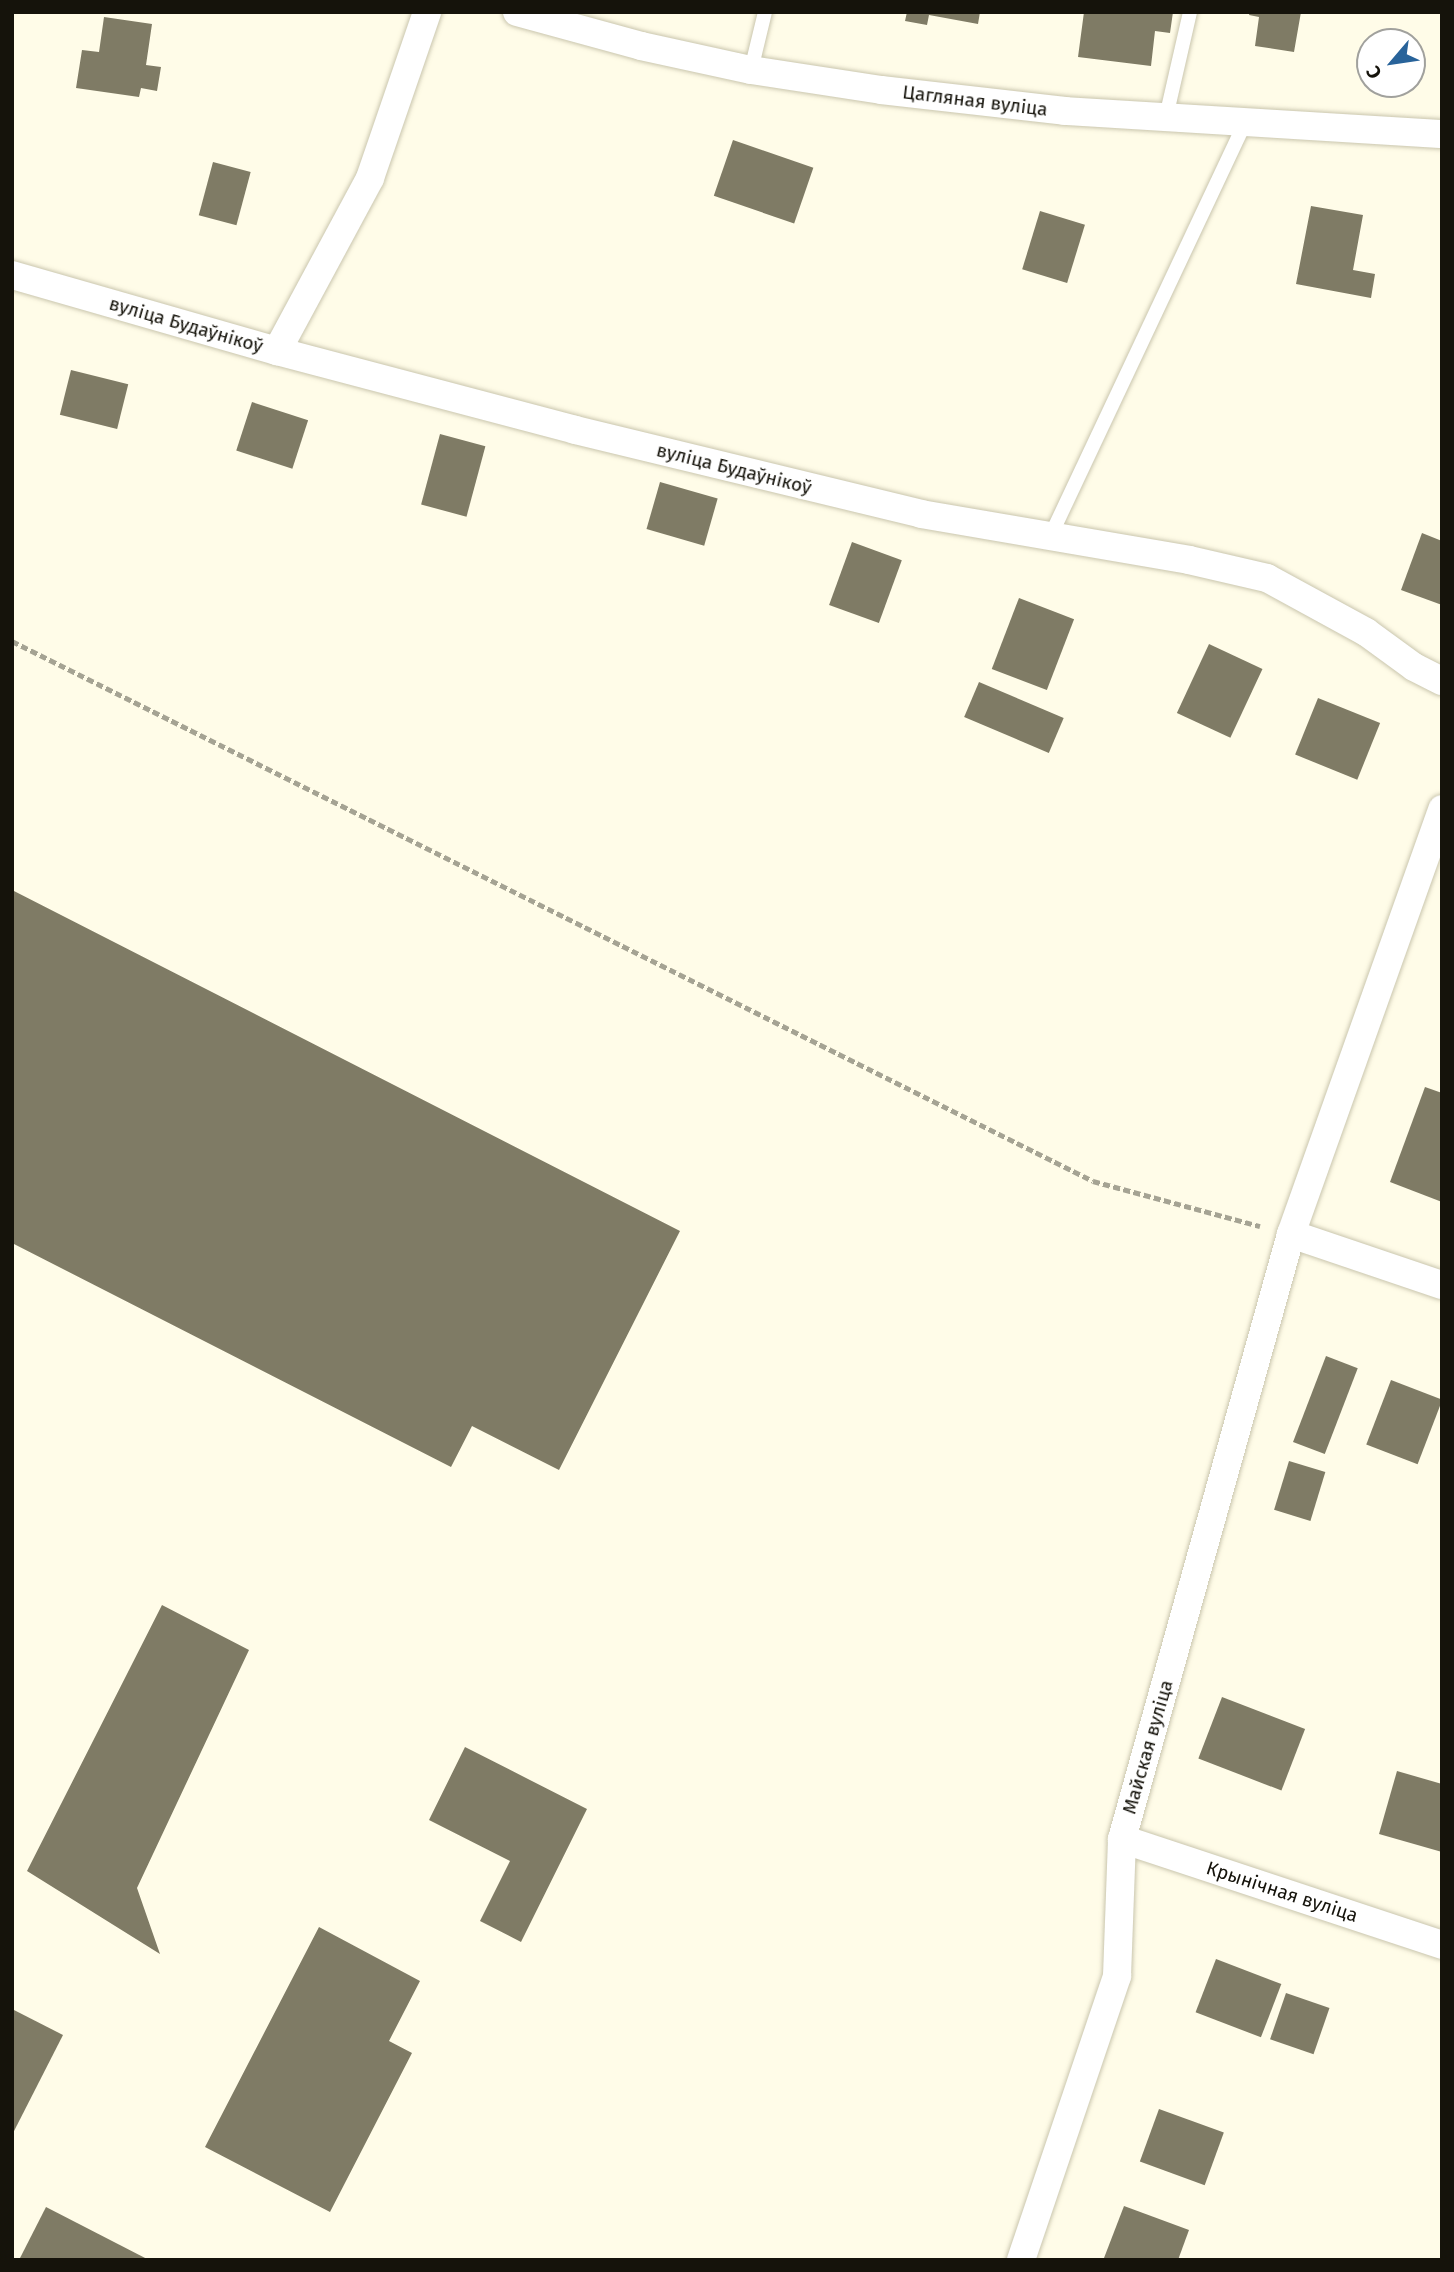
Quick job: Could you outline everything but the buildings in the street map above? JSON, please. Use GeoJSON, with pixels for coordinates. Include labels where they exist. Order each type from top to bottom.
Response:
{"type":"FeatureCollection","features":[{"type":"Feature","properties":{"kind":"street"},"geometry":{"type":"LineString","coordinates":[[276,351],[370,178],[427,12]]}},
{"type":"Feature","properties":{"kind":"street","name":"Цагляная вуліца"},"geometry":{"type":"LineString","coordinates":[[517,12],[641,46],[751,70],[972,101],[1245,123],[1442,134]]}},
{"type":"Feature","properties":{"kind":"street","name":"вуліца Будаўнікоў"},"geometry":{"type":"LineString","coordinates":[[12,275],[276,351],[575,430],[921,514],[1189,560],[1267,578],[1366,632],[1414,667],[1442,681]]}},
{"type":"Feature","properties":{"kind":"street","name":"Майская вуліца"},"geometry":{"type":"LineString","coordinates":[[1021,2260],[1118,1976],[1122,1839],[1291,1234],[1442,810]]}},
{"type":"Feature","properties":{"kind":"street"},"geometry":{"type":"LineString","coordinates":[[1291,1234],[1442,1285]]}},
{"type":"Feature","properties":{"kind":"street","name":"Крынічная вуліца"},"geometry":{"type":"LineString","coordinates":[[1122,1839],[1442,1945]]}},
{"type":"Feature","properties":{"kind":"lane"},"geometry":{"type":"LineString","coordinates":[[751,70],[765,12]]}},
{"type":"Feature","properties":{"kind":"lane"},"geometry":{"type":"LineString","coordinates":[[1166,117],[1190,12]]}},
{"type":"Feature","properties":{"kind":"lane"},"geometry":{"type":"LineString","coordinates":[[1051,535],[1245,123]]}},
{"type":"Feature","properties":{"kind":"path"},"geometry":{"type":"LineString","coordinates":[[12,641],[1093,1181],[1291,1234]]}}]}
